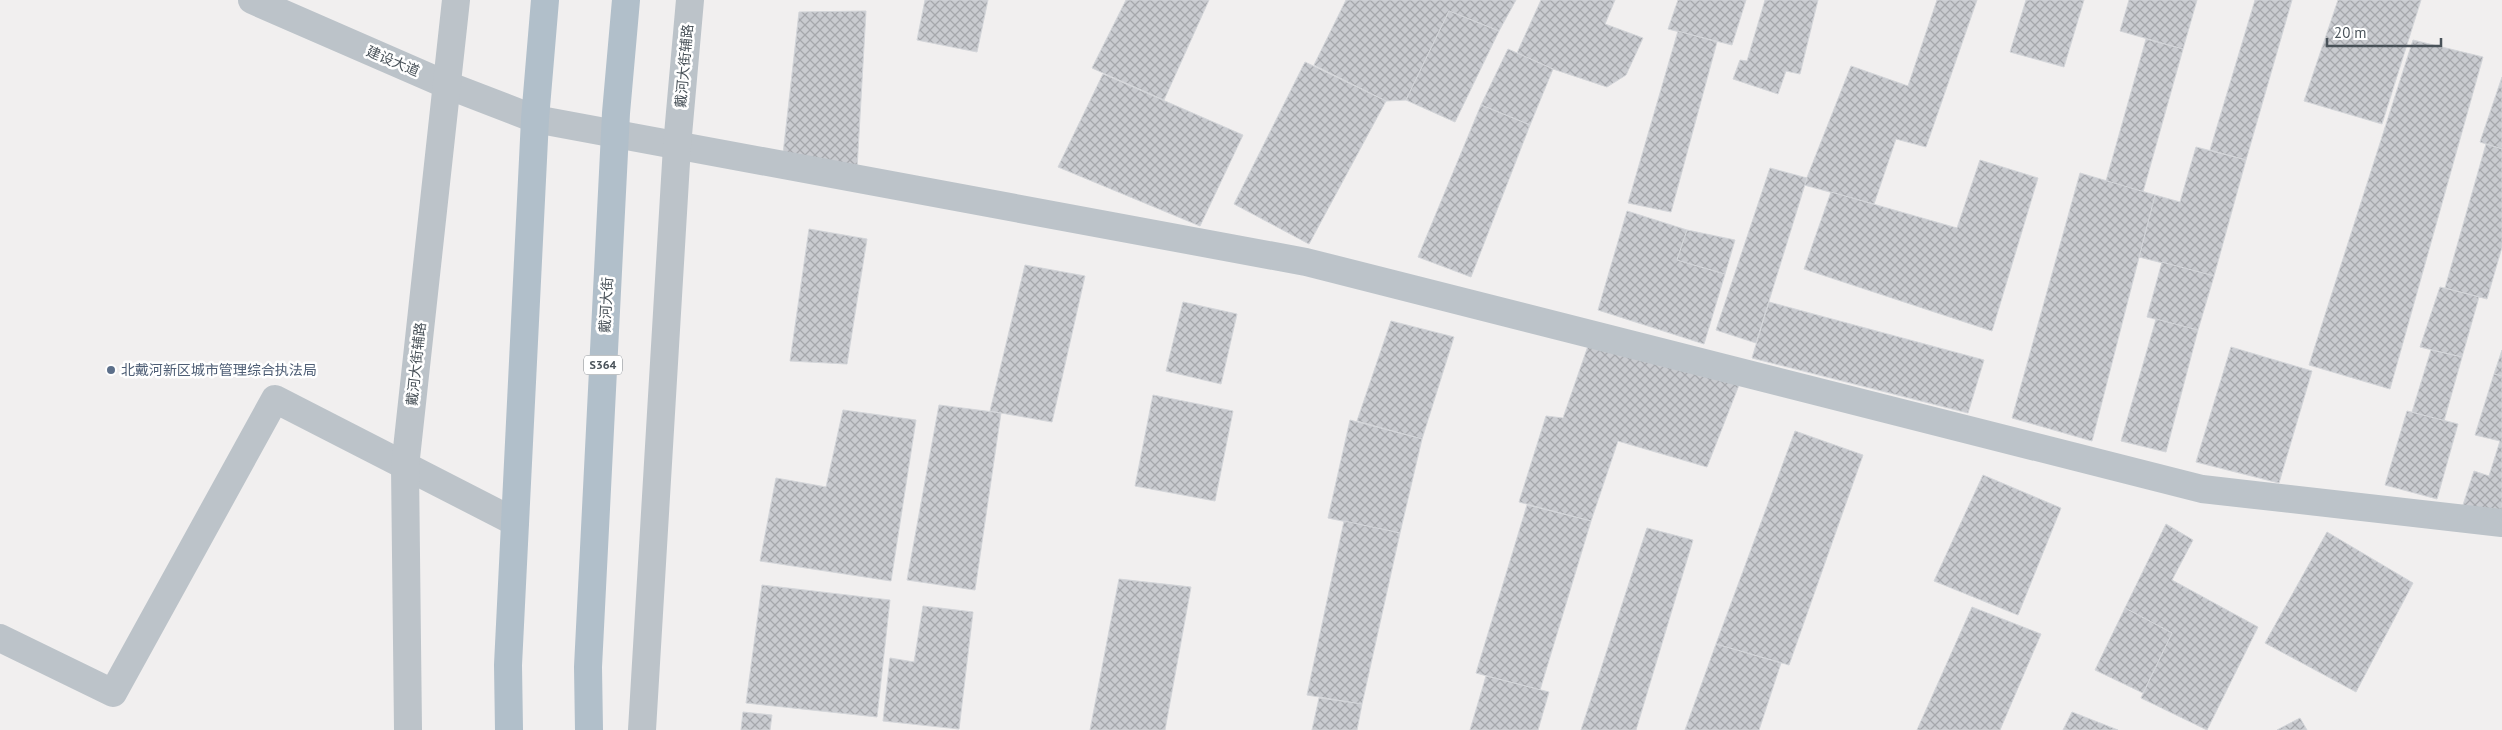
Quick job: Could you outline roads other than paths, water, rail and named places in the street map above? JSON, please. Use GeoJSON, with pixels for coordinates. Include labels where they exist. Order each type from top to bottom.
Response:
{"type":"FeatureCollection","features":[{"type":"Feature","properties":{"kind":"main road"},"geometry":{"type":"LineString","coordinates":[[509,730],[508,665],[515,522],[535,119],[545,0]]}},
{"type":"Feature","properties":{"kind":"main road","name":"戴河大街"},"geometry":{"type":"LineString","coordinates":[[589,730],[588,667],[615,134],[626,0]]}},
{"type":"Feature","properties":{"kind":"street","name":"建设大道"},"geometry":{"type":"LineString","coordinates":[[252,0],[447,85],[535,119],[1306,262],[2202,489],[2502,523]]}},
{"type":"Feature","properties":{"kind":"street","name":"戴河大街辅路"},"geometry":{"type":"LineString","coordinates":[[408,730],[405,467],[456,0]]}},
{"type":"Feature","properties":{"kind":"street","name":"戴河大街辅路"},"geometry":{"type":"LineString","coordinates":[[642,730],[677,146],[690,0]]}},
{"type":"Feature","properties":{"kind":"street"},"geometry":{"type":"LineString","coordinates":[[0,638],[113,693],[275,399],[515,522]]}},
{"type":"Feature","properties":{"kind":"place","name":"北戴河新区城市管理综合执法局"},"geometry":{"type":"Point","coordinates":[111,370]}}]}
